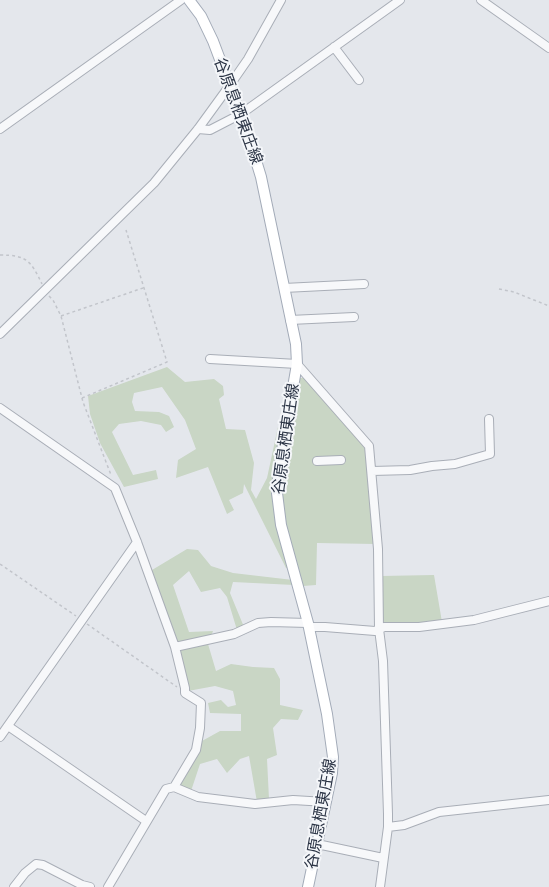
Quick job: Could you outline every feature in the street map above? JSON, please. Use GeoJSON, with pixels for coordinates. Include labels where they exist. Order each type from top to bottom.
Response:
{"type":"FeatureCollection","features":[{"type":"Feature","properties":{"kind":"main road","name":"谷原息栖東庄線"},"geometry":{"type":"LineString","coordinates":[[189,0],[201,16],[213,41],[241,114],[261,177],[296,344],[297,364],[279,468],[277,493],[281,525],[309,625],[327,714],[333,756],[332,773],[308,887]]}},
{"type":"Feature","properties":{"kind":"street"},"geometry":{"type":"LineString","coordinates":[[0,129],[181,0]]}},
{"type":"Feature","properties":{"kind":"street"},"geometry":{"type":"LineString","coordinates":[[0,334],[154,183],[198,129],[230,85],[248,59],[281,0]]}},
{"type":"Feature","properties":{"kind":"street"},"geometry":{"type":"LineString","coordinates":[[198,129],[210,130],[241,114],[400,0]]}},
{"type":"Feature","properties":{"kind":"street"},"geometry":{"type":"LineString","coordinates":[[481,0],[549,48]]}},
{"type":"Feature","properties":{"kind":"street"},"geometry":{"type":"LineString","coordinates":[[334,47],[359,80]]}},
{"type":"Feature","properties":{"kind":"street"},"geometry":{"type":"LineString","coordinates":[[284,288],[364,284]]}},
{"type":"Feature","properties":{"kind":"street"},"geometry":{"type":"LineString","coordinates":[[290,320],[354,317]]}},
{"type":"Feature","properties":{"kind":"street"},"geometry":{"type":"LineString","coordinates":[[210,359],[297,364],[369,446],[378,549],[379,629],[383,661],[388,826],[380,887]]}},
{"type":"Feature","properties":{"kind":"street"},"geometry":{"type":"LineString","coordinates":[[0,408],[115,488],[137,542],[175,647],[185,693],[202,703],[196,750],[174,787]]}},
{"type":"Feature","properties":{"kind":"street"},"geometry":{"type":"LineString","coordinates":[[372,471],[410,470],[455,464],[490,454],[489,419]]}},
{"type":"Feature","properties":{"kind":"street"},"geometry":{"type":"LineString","coordinates":[[317,461],[341,460]]}},
{"type":"Feature","properties":{"kind":"street"},"geometry":{"type":"LineString","coordinates":[[0,737],[137,542]]}},
{"type":"Feature","properties":{"kind":"street"},"geometry":{"type":"LineString","coordinates":[[175,647],[234,634],[258,623],[271,622],[375,631],[384,627],[418,627],[474,620],[549,601]]}},
{"type":"Feature","properties":{"kind":"street"},"geometry":{"type":"LineString","coordinates":[[8,726],[146,821]]}},
{"type":"Feature","properties":{"kind":"street"},"geometry":{"type":"LineString","coordinates":[[108,887],[166,788],[174,787],[198,797],[255,804],[292,800],[326,802]]}},
{"type":"Feature","properties":{"kind":"street"},"geometry":{"type":"LineString","coordinates":[[388,826],[404,825],[439,812],[549,800]]}},
{"type":"Feature","properties":{"kind":"street"},"geometry":{"type":"LineString","coordinates":[[317,844],[383,858]]}},
{"type":"Feature","properties":{"kind":"street"},"geometry":{"type":"LineString","coordinates":[[14,887],[25,873],[36,864],[43,865],[82,885],[90,887]]}},
{"type":"Feature","properties":{"kind":"path"},"geometry":{"type":"LineString","coordinates":[[82,398],[167,362],[126,230]]}},
{"type":"Feature","properties":{"kind":"path"},"geometry":{"type":"LineString","coordinates":[[0,255],[14,255],[23,258],[34,268],[44,290],[53,300],[61,316],[82,398],[115,488]]}},
{"type":"Feature","properties":{"kind":"path"},"geometry":{"type":"LineString","coordinates":[[61,316],[143,288]]}},
{"type":"Feature","properties":{"kind":"path"},"geometry":{"type":"LineString","coordinates":[[499,289],[514,292],[549,306]]}},
{"type":"Feature","properties":{"kind":"path"},"geometry":{"type":"LineString","coordinates":[[0,564],[185,693]]}},
{"type":"Feature","properties":{"kind":"green space"},"geometry":{"type":"Polygon","coordinates":[[[167,367],[185,382],[214,379],[223,386],[224,395],[219,399],[226,429],[245,430],[254,463],[251,490],[256,499],[267,478],[278,427],[281,435],[275,470],[290,569],[286,568],[244,484],[243,493],[229,500],[234,510],[227,514],[208,467],[176,478],[178,460],[196,449],[185,420],[162,387],[134,393],[132,402],[135,411],[159,412],[169,416],[174,427],[166,432],[161,425],[141,421],[119,424],[112,432],[133,475],[156,470],[158,479],[124,487],[100,443],[90,414],[88,396],[167,367]]]}},
{"type":"Feature","properties":{"kind":"green space"},"geometry":{"type":"Polygon","coordinates":[[[298,378],[306,378],[365,445],[367,451],[375,544],[317,543],[316,585],[303,586],[285,526],[280,491],[298,378]]]}},
{"type":"Feature","properties":{"kind":"green space"},"geometry":{"type":"Polygon","coordinates":[[[187,549],[198,550],[211,566],[233,573],[293,580],[294,585],[233,582],[230,593],[244,627],[237,630],[227,597],[220,588],[201,592],[189,571],[173,585],[189,632],[213,631],[208,644],[216,671],[231,664],[274,668],[280,679],[280,705],[303,710],[298,720],[281,719],[273,728],[277,755],[267,759],[269,799],[257,802],[249,756],[240,759],[227,773],[217,759],[200,764],[191,791],[179,787],[202,741],[220,731],[241,731],[241,714],[210,713],[208,703],[221,700],[228,707],[236,705],[233,691],[215,686],[188,691],[179,647],[152,570],[187,549]]]}},
{"type":"Feature","properties":{"kind":"green space"},"geometry":{"type":"Polygon","coordinates":[[[434,575],[442,622],[383,624],[381,576],[434,575]]]}}]}
